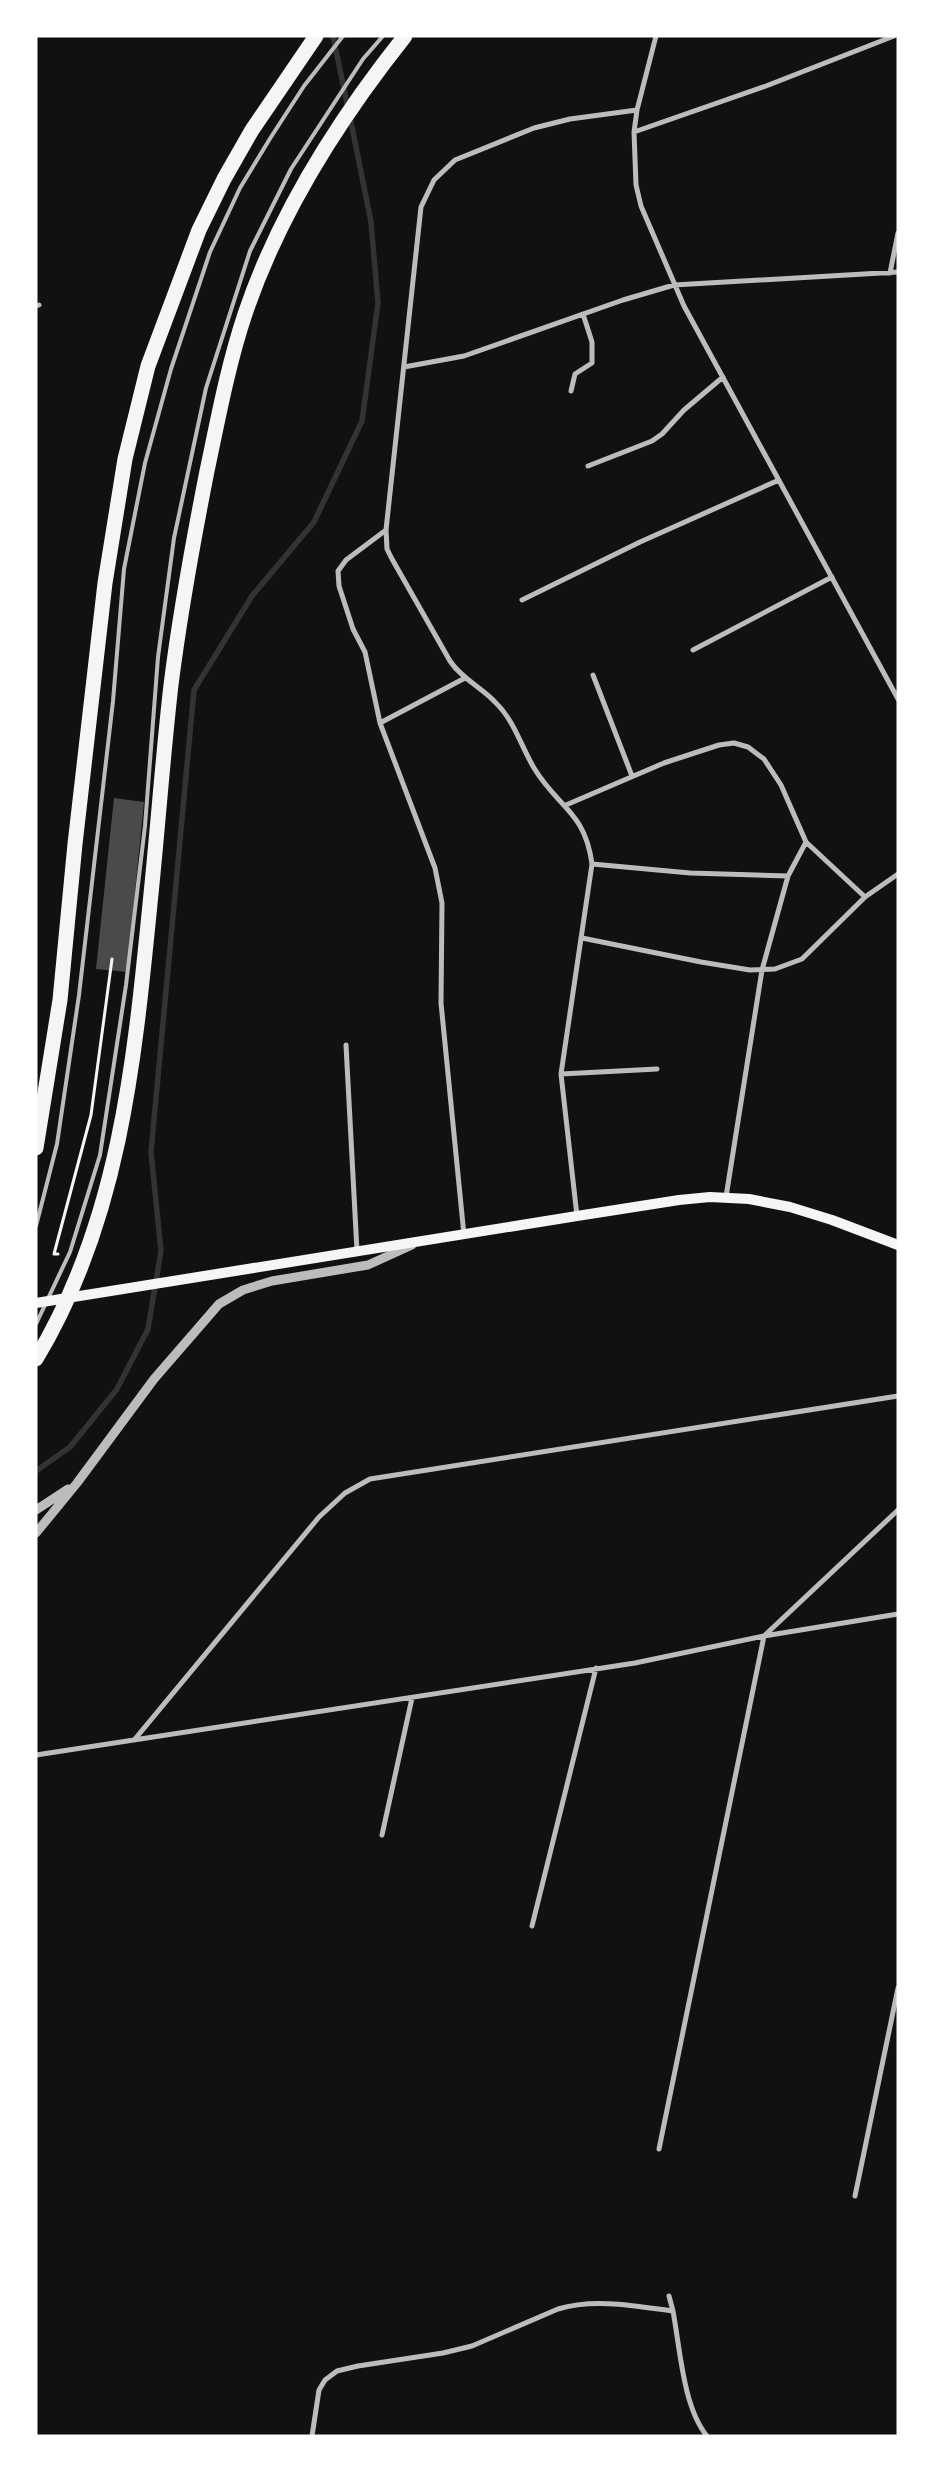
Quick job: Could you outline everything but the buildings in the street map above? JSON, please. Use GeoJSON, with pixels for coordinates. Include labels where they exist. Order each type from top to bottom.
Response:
{"type":"FeatureCollection","features":[{"type":"Feature","properties":{"kind":"highway"},"geometry":{"type":"LineString","coordinates":[[36,1148],[60,1000],[75,844],[105,583],[124,459],[148,366],[199,230],[224,179],[252,130],[316,36]]}},
{"type":"Feature","properties":{"kind":"highway"},"geometry":{"type":"LineString","coordinates":[[36,1360],[49,1338],[90,1247],[114,1164],[128,1087],[144,964],[172,683],[191,554],[217,423],[245,315],[278,235],[312,171],[369,82],[405,36]]}},
{"type":"Feature","properties":{"kind":"main road"},"geometry":{"type":"LineString","coordinates":[[36,1303],[176,1279],[416,1243],[679,1200],[749,1199],[790,1207],[832,1220],[898,1246]]}},
{"type":"Feature","properties":{"kind":"street"},"geometry":{"type":"LineString","coordinates":[[656,36],[637,110],[634,132],[636,185],[641,206],[674,285],[898,699]]}},
{"type":"Feature","properties":{"kind":"street"},"geometry":{"type":"LineString","coordinates":[[634,132],[766,86],[894,36]]}},
{"type":"Feature","properties":{"kind":"street"},"geometry":{"type":"LineString","coordinates":[[577,1216],[562,1074],[572,991],[582,938],[592,864],[584,832],[566,805],[534,768],[504,711],[494,700],[465,678],[450,661],[392,559],[386,541],[386,530],[421,207],[434,180],[455,160],[534,128],[570,119],[637,110]]}},
{"type":"Feature","properties":{"kind":"street"},"geometry":{"type":"LineString","coordinates":[[890,273],[898,233]]}},
{"type":"Feature","properties":{"kind":"street"},"geometry":{"type":"LineString","coordinates":[[404,367],[464,356],[583,314],[674,285],[898,272]]}},
{"type":"Feature","properties":{"kind":"street"},"geometry":{"type":"LineString","coordinates":[[571,391],[575,374],[592,363],[592,342],[583,314]]}},
{"type":"Feature","properties":{"kind":"street"},"geometry":{"type":"LineString","coordinates":[[588,466],[652,441],[662,434],[684,410],[723,377]]}},
{"type":"Feature","properties":{"kind":"street"},"geometry":{"type":"LineString","coordinates":[[522,600],[640,542],[779,480]]}},
{"type":"Feature","properties":{"kind":"street"},"geometry":{"type":"LineString","coordinates":[[386,530],[346,560],[338,571],[339,586],[353,629],[365,652],[380,723],[435,868],[442,903],[441,1003],[464,1235]]}},
{"type":"Feature","properties":{"kind":"street"},"geometry":{"type":"LineString","coordinates":[[692,650],[832,577]]}},
{"type":"Feature","properties":{"kind":"street"},"geometry":{"type":"LineString","coordinates":[[593,675],[632,776]]}},
{"type":"Feature","properties":{"kind":"street"},"geometry":{"type":"LineString","coordinates":[[380,723],[465,678]]}},
{"type":"Feature","properties":{"kind":"street"},"geometry":{"type":"LineString","coordinates":[[566,805],[632,776],[719,745],[734,743],[748,747],[764,759],[781,785],[806,842],[865,897]]}},
{"type":"Feature","properties":{"kind":"street"},"geometry":{"type":"LineString","coordinates":[[726,1198],[762,970],[788,876],[806,842]]}},
{"type":"Feature","properties":{"kind":"street"},"geometry":{"type":"LineString","coordinates":[[592,864],[690,873],[788,876]]}},
{"type":"Feature","properties":{"kind":"street"},"geometry":{"type":"LineString","coordinates":[[582,938],[701,962],[762,970],[774,969],[802,959],[865,897],[898,874]]}},
{"type":"Feature","properties":{"kind":"street"},"geometry":{"type":"LineString","coordinates":[[346,1045],[358,1252]]}},
{"type":"Feature","properties":{"kind":"street"},"geometry":{"type":"LineString","coordinates":[[562,1074],[657,1070]]}},
{"type":"Feature","properties":{"kind":"street"},"geometry":{"type":"LineString","coordinates":[[36,1533],[77,1483],[154,1379],[219,1304],[243,1290],[272,1281],[368,1265],[416,1243]]}},
{"type":"Feature","properties":{"kind":"street"},"geometry":{"type":"LineString","coordinates":[[135,1739],[319,1517],[345,1493],[370,1479],[898,1396]]}},
{"type":"Feature","properties":{"kind":"street"},"geometry":{"type":"LineString","coordinates":[[36,1510],[77,1483]]}},
{"type":"Feature","properties":{"kind":"street"},"geometry":{"type":"LineString","coordinates":[[659,2149],[764,1636],[898,1510]]}},
{"type":"Feature","properties":{"kind":"street"},"geometry":{"type":"LineString","coordinates":[[36,1755],[635,1663],[764,1636],[898,1614]]}},
{"type":"Feature","properties":{"kind":"street"},"geometry":{"type":"LineString","coordinates":[[532,1926],[596,1668]]}},
{"type":"Feature","properties":{"kind":"street"},"geometry":{"type":"LineString","coordinates":[[382,1835],[412,1698]]}},
{"type":"Feature","properties":{"kind":"street"},"geometry":{"type":"LineString","coordinates":[[855,2196],[898,1988]]}},
{"type":"Feature","properties":{"kind":"street"},"geometry":{"type":"LineString","coordinates":[[669,2296],[690,2400],[696,2418],[707,2436]]}},
{"type":"Feature","properties":{"kind":"street"},"geometry":{"type":"LineString","coordinates":[[312,2436],[319,2390],[325,2380],[337,2372],[358,2366],[443,2353],[472,2346],[572,2305],[641,2307],[672,2312]]}},
{"type":"Feature","properties":{"kind":"lane"},"geometry":{"type":"LineString","coordinates":[[36,1226],[57,1144],[76,1014],[113,701],[124,569],[145,463],[171,369],[210,252],[240,188],[271,137],[304,86],[343,36]]}},
{"type":"Feature","properties":{"kind":"lane"},"geometry":{"type":"LineString","coordinates":[[36,1324],[70,1252],[100,1155],[126,985],[146,826],[158,657],[174,538],[206,388],[254,242],[291,169],[363,59],[383,36]]}},
{"type":"Feature","properties":{"kind":"path"},"geometry":{"type":"LineString","coordinates":[[71,1190],[91,1115],[112,959]]}},
{"type":"Feature","properties":{"kind":"waterway"},"geometry":{"type":"LineString","coordinates":[[333,36],[348,108]]}},
{"type":"Feature","properties":{"kind":"waterway"},"geometry":{"type":"LineString","coordinates":[[36,1471],[70,1447],[117,1389],[148,1329],[161,1251],[151,1152],[194,690],[252,596],[314,522],[362,421],[378,303],[371,222],[350,117]]}}]}
